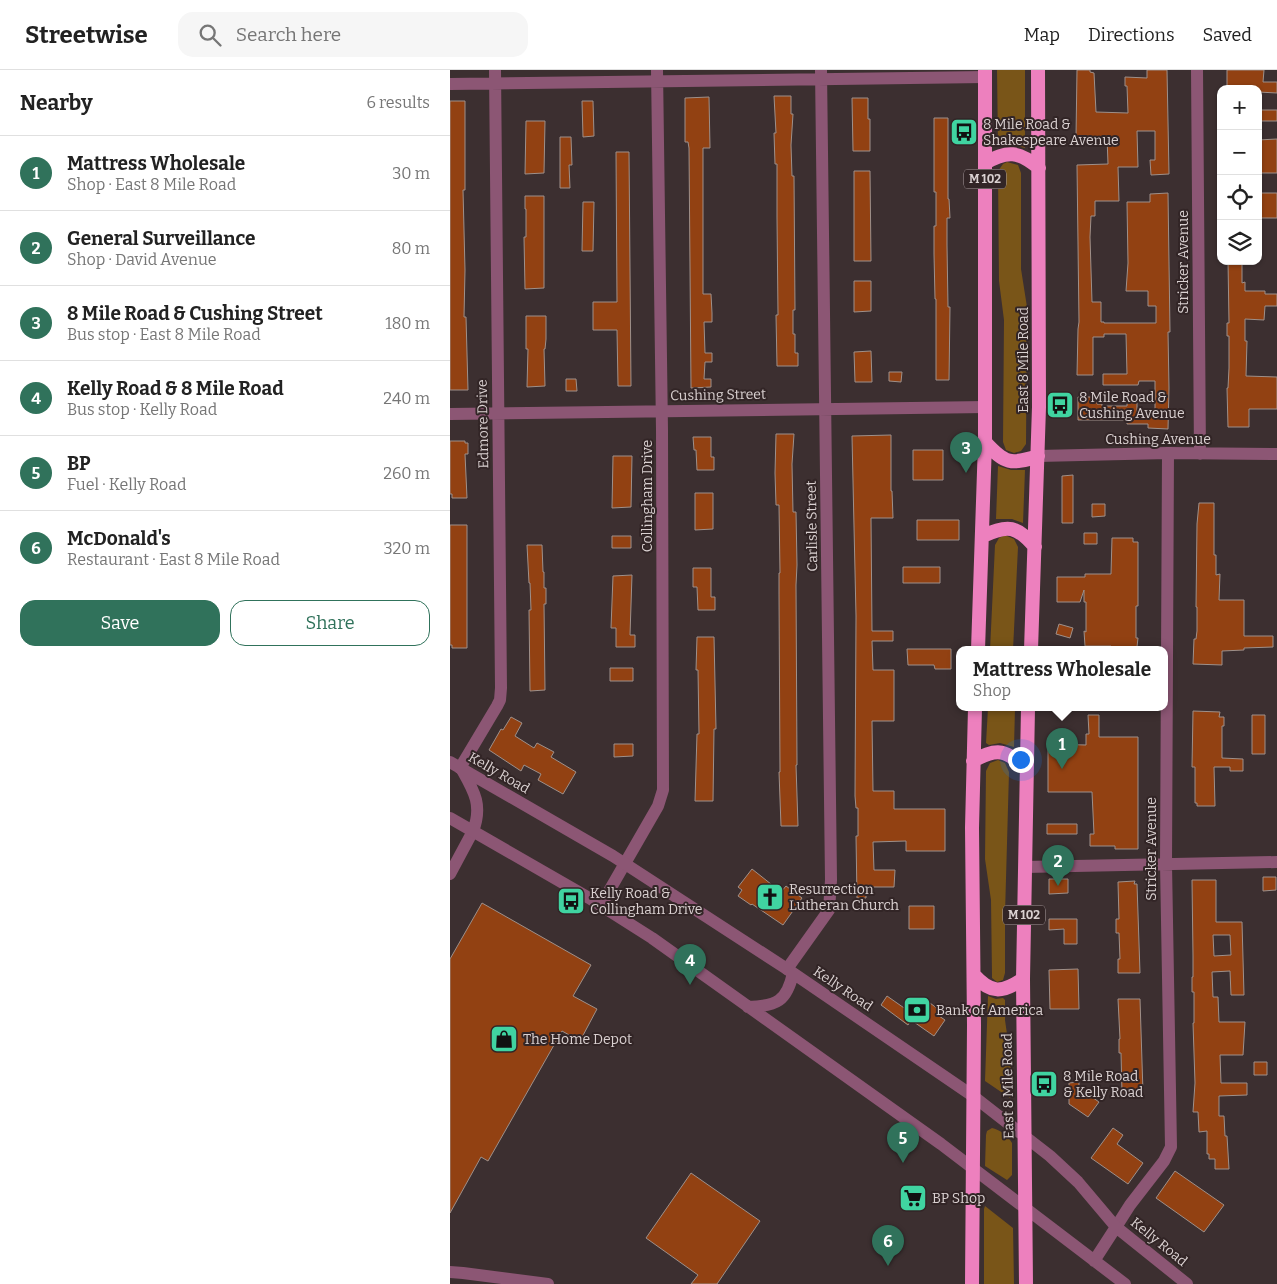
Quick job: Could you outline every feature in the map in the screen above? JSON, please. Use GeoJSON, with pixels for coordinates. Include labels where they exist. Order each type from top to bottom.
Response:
{"type":"FeatureCollection","features":[{"type":"Feature","properties":{"kind":"highway","name":"East 8 Mile Road"},"geometry":{"type":"LineString","coordinates":[[1031,646],[1038,456],[1038,70]]}},
{"type":"Feature","properties":{"kind":"highway","name":"M 102"},"geometry":{"type":"LineString","coordinates":[[978,646],[986,442],[985,74]]}},
{"type":"Feature","properties":{"kind":"highway"},"geometry":{"type":"LineString","coordinates":[[985,164],[1000,156],[1012,154],[1024,157],[1039,168]]}},
{"type":"Feature","properties":{"kind":"highway"},"geometry":{"type":"LineString","coordinates":[[986,442],[998,456],[1010,462],[1020,462],[1038,456]]}},
{"type":"Feature","properties":{"kind":"highway"},"geometry":{"type":"LineString","coordinates":[[983,536],[998,529],[1009,528],[1020,532],[1035,547]]}},
{"type":"Feature","properties":{"kind":"highway"},"geometry":{"type":"LineString","coordinates":[[972,1284],[974,974],[972,861],[975,711]]}},
{"type":"Feature","properties":{"kind":"highway","name":"East 8 Mile Road"},"geometry":{"type":"LineString","coordinates":[[1026,1284],[1023,980],[1028,711]]}},
{"type":"Feature","properties":{"kind":"highway"},"geometry":{"type":"LineString","coordinates":[[973,761],[988,754],[999,752],[1012,756],[1026,769]]}},
{"type":"Feature","properties":{"kind":"highway"},"geometry":{"type":"LineString","coordinates":[[974,974],[982,984],[995,990],[1008,988],[1023,980]]}},
{"type":"Feature","properties":{"kind":"street","name":"Edmore Drive"},"geometry":{"type":"LineString","coordinates":[[455,765],[500,700],[495,70]]}},
{"type":"Feature","properties":{"kind":"street","name":"Stricker Avenue"},"geometry":{"type":"LineString","coordinates":[[1197,70],[1200,454]]}},
{"type":"Feature","properties":{"kind":"street","name":"Carlisle Street"},"geometry":{"type":"LineString","coordinates":[[748,1007],[763,1007],[778,1001],[788,992],[790,971],[829,910],[831,880],[821,74]]}},
{"type":"Feature","properties":{"kind":"street"},"geometry":{"type":"LineString","coordinates":[[450,84],[495,84],[657,76],[985,74]]}},
{"type":"Feature","properties":{"kind":"street","name":"Collingham Drive"},"geometry":{"type":"LineString","coordinates":[[600,905],[658,806],[663,790],[662,411],[657,76]]}},
{"type":"Feature","properties":{"kind":"street","name":"Cushing Street"},"geometry":{"type":"LineString","coordinates":[[450,414],[986,407]]}},
{"type":"Feature","properties":{"kind":"street","name":"Stricker Avenue"},"geometry":{"type":"LineString","coordinates":[[1167,646],[1168,453]]}},
{"type":"Feature","properties":{"kind":"street","name":"Cushing Avenue"},"geometry":{"type":"LineString","coordinates":[[1038,456],[1168,453],[1277,454]]}},
{"type":"Feature","properties":{"kind":"street","name":"Stricker Avenue"},"geometry":{"type":"LineString","coordinates":[[1094,1261],[1130,1205],[1164,1161],[1171,1147],[1166,864],[1167,711]]}},
{"type":"Feature","properties":{"kind":"street"},"geometry":{"type":"LineString","coordinates":[[450,874],[473,831],[477,819],[478,805],[470,784],[455,765]]}},
{"type":"Feature","properties":{"kind":"street","name":"Kelly Road"},"geometry":{"type":"LineString","coordinates":[[455,765],[625,864],[790,971],[973,1096],[1071,1175],[1116,1227],[1187,1284]]}},
{"type":"Feature","properties":{"kind":"street"},"geometry":{"type":"LineString","coordinates":[[450,818],[600,905],[652,938],[1026,1207],[1125,1284]]}},
{"type":"Feature","properties":{"kind":"street"},"geometry":{"type":"LineString","coordinates":[[1024,867],[1277,862]]}},
{"type":"Feature","properties":{"kind":"street"},"geometry":{"type":"LineString","coordinates":[[450,1272],[464,1272],[548,1284]]}},
{"type":"Feature","properties":{"kind":"shaded area"},"geometry":{"type":"Polygon","coordinates":[[[997,70],[1025,70],[1025,148],[1013,145],[998,145],[997,70]]]}},
{"type":"Feature","properties":{"kind":"shaded area"},"geometry":{"type":"Polygon","coordinates":[[[1007,162],[1018,165],[1021,173],[1021,269],[1027,307],[1026,444],[1021,451],[1014,453],[1006,450],[1003,442],[1004,320],[999,281],[998,171],[1007,162]]]}},
{"type":"Feature","properties":{"kind":"shaded area"},"geometry":{"type":"Polygon","coordinates":[[[998,466],[1011,470],[1025,470],[1023,523],[1012,519],[996,519],[998,466]]]}},
{"type":"Feature","properties":{"kind":"shaded area"},"geometry":{"type":"Polygon","coordinates":[[[1007,536],[1014,539],[1018,547],[1013,646],[990,646],[995,545],[999,538],[1007,536]]]}},
{"type":"Feature","properties":{"kind":"shaded area"},"geometry":{"type":"Polygon","coordinates":[[[988,711],[1015,711],[1014,747],[1000,743],[989,745],[986,743],[988,711]]]}},
{"type":"Feature","properties":{"kind":"shaded area"},"geometry":{"type":"Polygon","coordinates":[[[998,760],[1005,763],[1009,772],[1005,973],[1003,980],[997,982],[992,978],[991,900],[985,859],[986,771],[990,763],[998,760]]]}},
{"type":"Feature","properties":{"kind":"shaded area"},"geometry":{"type":"Polygon","coordinates":[[[988,996],[1005,1000],[1005,1020],[1011,1062],[1010,1098],[985,1081],[988,996]]]}},
{"type":"Feature","properties":{"kind":"shaded area"},"geometry":{"type":"Polygon","coordinates":[[[992,1128],[1004,1134],[1012,1143],[1012,1175],[1007,1180],[985,1166],[986,1135],[987,1131],[992,1128]]]}},
{"type":"Feature","properties":{"kind":"shaded area"},"geometry":{"type":"Polygon","coordinates":[[[985,1206],[1013,1228],[1014,1284],[984,1284],[985,1206]]]}},
{"type":"Feature","properties":{"kind":"building"},"geometry":{"type":"Polygon","coordinates":[[[1077,70],[1090,70],[1090,72],[1094,73],[1096,112],[1128,113],[1125,77],[1147,78],[1147,70],[1167,70],[1169,174],[1151,175],[1150,160],[1155,160],[1155,131],[1137,131],[1138,167],[1118,167],[1119,201],[1095,201],[1095,216],[1091,216],[1090,237],[1092,302],[1101,302],[1101,322],[1156,323],[1156,306],[1148,306],[1148,291],[1126,291],[1128,263],[1127,202],[1150,202],[1150,194],[1168,193],[1170,332],[1168,332],[1168,429],[1148,428],[1148,424],[1127,424],[1127,420],[1078,420],[1078,397],[1097,397],[1097,404],[1102,404],[1102,406],[1127,406],[1127,403],[1137,402],[1137,416],[1155,416],[1155,381],[1139,381],[1138,385],[1103,385],[1103,374],[1127,374],[1126,334],[1104,334],[1104,337],[1093,337],[1093,375],[1077,375],[1079,322],[1077,165],[1108,164],[1107,137],[1076,137],[1077,70]]]}},
{"type":"Feature","properties":{"kind":"building"},"geometry":{"type":"Polygon","coordinates":[[[1227,70],[1264,70],[1263,82],[1277,82],[1277,93],[1262,92],[1262,85],[1227,85],[1227,70]]]}},
{"type":"Feature","properties":{"kind":"building"},"geometry":{"type":"Polygon","coordinates":[[[774,96],[791,96],[791,114],[793,114],[791,145],[792,176],[794,176],[795,310],[793,310],[793,334],[795,334],[795,353],[798,353],[798,366],[777,366],[777,164],[775,164],[774,96]]]}},
{"type":"Feature","properties":{"kind":"building"},"geometry":{"type":"Polygon","coordinates":[[[709,97],[710,148],[703,148],[703,294],[711,294],[712,322],[704,322],[705,353],[712,353],[712,362],[705,362],[704,379],[711,379],[711,387],[691,388],[689,148],[688,142],[685,142],[685,98],[709,97]]]}},
{"type":"Feature","properties":{"kind":"building"},"geometry":{"type":"Polygon","coordinates":[[[852,98],[868,98],[870,151],[853,151],[852,98]]]}},
{"type":"Feature","properties":{"kind":"building"},"geometry":{"type":"Polygon","coordinates":[[[450,101],[465,101],[465,190],[463,190],[464,317],[466,317],[468,390],[450,390],[450,101]]]}},
{"type":"Feature","properties":{"kind":"building"},"geometry":{"type":"Polygon","coordinates":[[[582,101],[593,101],[594,136],[583,137],[582,101]]]}},
{"type":"Feature","properties":{"kind":"building"},"geometry":{"type":"Polygon","coordinates":[[[1262,110],[1277,110],[1277,121],[1262,121],[1262,110]]]}},
{"type":"Feature","properties":{"kind":"building"},"geometry":{"type":"Polygon","coordinates":[[[934,118],[948,118],[948,199],[950,218],[947,218],[948,307],[950,307],[949,380],[936,380],[934,118]]]}},
{"type":"Feature","properties":{"kind":"building"},"geometry":{"type":"Polygon","coordinates":[[[526,121],[545,121],[544,173],[525,174],[526,121]]]}},
{"type":"Feature","properties":{"kind":"building"},"geometry":{"type":"Polygon","coordinates":[[[560,137],[571,137],[572,165],[569,165],[570,188],[560,188],[560,137]]]}},
{"type":"Feature","properties":{"kind":"building"},"geometry":{"type":"Polygon","coordinates":[[[1277,139],[1277,173],[1262,173],[1262,140],[1277,139]]]}},
{"type":"Feature","properties":{"kind":"building"},"geometry":{"type":"Polygon","coordinates":[[[616,152],[629,152],[631,386],[618,386],[617,330],[593,330],[593,302],[617,302],[616,152]]]}},
{"type":"Feature","properties":{"kind":"building"},"geometry":{"type":"Polygon","coordinates":[[[854,171],[870,171],[871,261],[854,261],[854,171]]]}},
{"type":"Feature","properties":{"kind":"building"},"geometry":{"type":"Polygon","coordinates":[[[1262,193],[1277,193],[1277,218],[1262,218],[1262,193]]]}},
{"type":"Feature","properties":{"kind":"building"},"geometry":{"type":"Polygon","coordinates":[[[525,196],[544,196],[544,288],[525,289],[525,196]]]}},
{"type":"Feature","properties":{"kind":"building"},"geometry":{"type":"Polygon","coordinates":[[[583,202],[594,202],[593,251],[582,251],[583,202]]]}},
{"type":"Feature","properties":{"kind":"building"},"geometry":{"type":"Polygon","coordinates":[[[1228,265],[1242,265],[1242,283],[1245,282],[1245,291],[1265,291],[1265,294],[1277,294],[1277,306],[1265,306],[1264,320],[1245,319],[1245,341],[1247,341],[1246,376],[1277,377],[1277,409],[1249,409],[1249,427],[1228,427],[1229,336],[1227,336],[1227,323],[1229,323],[1228,265]]]}},
{"type":"Feature","properties":{"kind":"building"},"geometry":{"type":"Polygon","coordinates":[[[854,281],[871,281],[871,311],[854,312],[854,281]]]}},
{"type":"Feature","properties":{"kind":"building"},"geometry":{"type":"Polygon","coordinates":[[[526,316],[546,316],[544,349],[545,386],[527,387],[528,349],[526,349],[526,316]]]}},
{"type":"Feature","properties":{"kind":"building"},"geometry":{"type":"Polygon","coordinates":[[[871,351],[872,382],[855,382],[854,352],[871,351]]]}},
{"type":"Feature","properties":{"kind":"building"},"geometry":{"type":"Polygon","coordinates":[[[889,372],[902,372],[901,382],[889,381],[889,372]]]}},
{"type":"Feature","properties":{"kind":"building"},"geometry":{"type":"Polygon","coordinates":[[[566,379],[576,379],[577,391],[566,391],[566,379]]]}},
{"type":"Feature","properties":{"kind":"building"},"geometry":{"type":"Polygon","coordinates":[[[776,434],[794,434],[792,464],[793,512],[796,512],[797,565],[796,765],[798,826],[781,826],[779,772],[780,573],[779,505],[776,505],[775,473],[776,434]]]}},
{"type":"Feature","properties":{"kind":"building"},"geometry":{"type":"Polygon","coordinates":[[[891,435],[893,518],[871,518],[872,631],[893,631],[893,641],[872,641],[873,670],[894,670],[894,721],[872,721],[873,791],[894,791],[894,809],[945,809],[945,851],[906,851],[906,841],[873,842],[874,870],[895,870],[894,887],[866,887],[866,898],[857,898],[856,836],[858,836],[858,808],[856,808],[855,796],[856,616],[852,436],[891,435]]]}},
{"type":"Feature","properties":{"kind":"building"},"geometry":{"type":"Polygon","coordinates":[[[693,437],[711,437],[711,457],[714,457],[714,470],[697,470],[693,437]]]}},
{"type":"Feature","properties":{"kind":"building"},"geometry":{"type":"Polygon","coordinates":[[[450,441],[465,441],[465,443],[468,443],[468,454],[465,454],[467,498],[452,498],[452,494],[450,494],[450,441]]]}},
{"type":"Feature","properties":{"kind":"building"},"geometry":{"type":"Polygon","coordinates":[[[913,450],[943,450],[943,480],[913,480],[913,450]]]}},
{"type":"Feature","properties":{"kind":"building"},"geometry":{"type":"Polygon","coordinates":[[[613,456],[632,456],[631,507],[612,508],[613,456]]]}},
{"type":"Feature","properties":{"kind":"building"},"geometry":{"type":"Polygon","coordinates":[[[1073,475],[1073,523],[1062,523],[1062,476],[1073,475]]]}},
{"type":"Feature","properties":{"kind":"building"},"geometry":{"type":"Polygon","coordinates":[[[695,493],[713,493],[713,529],[695,530],[695,493]]]}},
{"type":"Feature","properties":{"kind":"building"},"geometry":{"type":"Polygon","coordinates":[[[1199,503],[1214,503],[1214,555],[1216,555],[1216,575],[1220,574],[1219,600],[1244,600],[1244,636],[1273,636],[1273,647],[1222,651],[1222,665],[1193,664],[1194,639],[1196,639],[1197,631],[1197,524],[1199,503]]]}},
{"type":"Feature","properties":{"kind":"building"},"geometry":{"type":"Polygon","coordinates":[[[1092,504],[1105,504],[1105,516],[1092,517],[1092,504]]]}},
{"type":"Feature","properties":{"kind":"building"},"geometry":{"type":"Polygon","coordinates":[[[917,520],[959,520],[959,540],[917,540],[917,520]]]}},
{"type":"Feature","properties":{"kind":"building"},"geometry":{"type":"Polygon","coordinates":[[[450,525],[467,525],[467,648],[452,648],[452,645],[450,645],[450,525]]]}},
{"type":"Feature","properties":{"kind":"building"},"geometry":{"type":"Polygon","coordinates":[[[1084,533],[1097,533],[1097,544],[1084,544],[1084,533]]]}},
{"type":"Feature","properties":{"kind":"building"},"geometry":{"type":"Polygon","coordinates":[[[612,536],[631,536],[631,548],[612,548],[612,536]]]}},
{"type":"Feature","properties":{"kind":"building"},"geometry":{"type":"Polygon","coordinates":[[[1112,538],[1133,538],[1133,542],[1138,542],[1137,646],[1085,646],[1086,602],[1084,602],[1084,590],[1080,602],[1057,602],[1057,577],[1085,577],[1085,574],[1111,574],[1112,538]]]}},
{"type":"Feature","properties":{"kind":"building"},"geometry":{"type":"Polygon","coordinates":[[[527,545],[542,545],[544,588],[546,588],[546,604],[544,604],[545,690],[530,691],[529,610],[531,610],[527,545]]]}},
{"type":"Feature","properties":{"kind":"building"},"geometry":{"type":"Polygon","coordinates":[[[903,567],[940,567],[940,583],[903,583],[903,567]]]}},
{"type":"Feature","properties":{"kind":"building"},"geometry":{"type":"Polygon","coordinates":[[[693,568],[711,568],[711,597],[715,597],[715,610],[698,610],[697,587],[693,587],[693,568]]]}},
{"type":"Feature","properties":{"kind":"building"},"geometry":{"type":"Polygon","coordinates":[[[632,575],[630,635],[635,635],[635,647],[616,647],[616,628],[611,628],[613,576],[632,575]]]}},
{"type":"Feature","properties":{"kind":"building"},"geometry":{"type":"Polygon","coordinates":[[[1059,624],[1073,628],[1070,638],[1056,634],[1059,624]]]}},
{"type":"Feature","properties":{"kind":"building"},"geometry":{"type":"Polygon","coordinates":[[[697,637],[714,637],[716,729],[714,729],[713,801],[695,801],[697,734],[699,734],[698,670],[696,670],[697,637]]]}},
{"type":"Feature","properties":{"kind":"building"},"geometry":{"type":"Polygon","coordinates":[[[907,649],[951,649],[951,669],[935,669],[934,665],[908,665],[907,649]]]}},
{"type":"Feature","properties":{"kind":"building"},"geometry":{"type":"Polygon","coordinates":[[[610,668],[633,668],[633,681],[610,681],[610,668]]]}},
{"type":"Feature","properties":{"kind":"building"},"geometry":{"type":"Polygon","coordinates":[[[1193,711],[1220,712],[1219,717],[1224,717],[1224,726],[1222,726],[1222,758],[1243,759],[1243,771],[1230,771],[1230,767],[1214,767],[1215,806],[1197,806],[1197,803],[1195,803],[1195,767],[1192,767],[1193,711]]]}},
{"type":"Feature","properties":{"kind":"building"},"geometry":{"type":"Polygon","coordinates":[[[1088,715],[1099,715],[1099,737],[1138,737],[1138,849],[1115,849],[1115,846],[1090,846],[1090,834],[1094,834],[1092,792],[1048,792],[1048,744],[1086,745],[1086,734],[1089,734],[1088,715]]]}},
{"type":"Feature","properties":{"kind":"building"},"geometry":{"type":"Polygon","coordinates":[[[1252,715],[1265,715],[1265,754],[1252,754],[1252,715]]]}},
{"type":"Feature","properties":{"kind":"building"},"geometry":{"type":"Polygon","coordinates":[[[511,717],[522,723],[515,736],[534,748],[537,743],[554,752],[551,757],[576,772],[563,794],[538,780],[541,774],[524,765],[521,771],[489,750],[501,729],[503,730],[511,717]]]}},
{"type":"Feature","properties":{"kind":"building"},"geometry":{"type":"Polygon","coordinates":[[[614,744],[633,744],[633,756],[614,757],[614,744]]]}},
{"type":"Feature","properties":{"kind":"building"},"geometry":{"type":"Polygon","coordinates":[[[1047,824],[1077,824],[1077,834],[1047,834],[1047,824]]]}},
{"type":"Feature","properties":{"kind":"building","name":"Resurrection Lutheran Church"},"geometry":{"type":"Polygon","coordinates":[[[752,869],[781,892],[786,886],[802,898],[783,925],[738,896],[742,890],[738,887],[752,869]]]}},
{"type":"Feature","properties":{"kind":"building"},"geometry":{"type":"Polygon","coordinates":[[[1263,877],[1276,877],[1276,890],[1263,891],[1263,877]]]}},
{"type":"Feature","properties":{"kind":"building"},"geometry":{"type":"Polygon","coordinates":[[[1049,879],[1068,879],[1068,893],[1049,894],[1049,879]]]}},
{"type":"Feature","properties":{"kind":"building"},"geometry":{"type":"Polygon","coordinates":[[[1192,880],[1216,880],[1216,922],[1242,922],[1244,995],[1231,995],[1230,971],[1212,972],[1213,997],[1218,997],[1219,1022],[1245,1022],[1243,1055],[1220,1055],[1221,1083],[1247,1083],[1247,1095],[1219,1096],[1219,1116],[1224,1116],[1229,1169],[1215,1169],[1215,1159],[1209,1159],[1209,1154],[1207,1154],[1207,1131],[1199,1132],[1198,1112],[1193,1112],[1195,1083],[1194,992],[1192,992],[1192,880]],[[1213,935],[1214,956],[1231,955],[1230,935],[1213,935]]]}},
{"type":"Feature","properties":{"kind":"building"},"geometry":{"type":"Polygon","coordinates":[[[1135,881],[1134,884],[1137,884],[1140,973],[1118,973],[1118,959],[1120,959],[1119,933],[1116,933],[1116,919],[1119,919],[1118,882],[1135,881]]]}},
{"type":"Feature","properties":{"kind":"building","name":"The Home Depot"},"geometry":{"type":"Polygon","coordinates":[[[482,903],[591,965],[573,996],[597,1009],[580,1041],[562,1031],[488,1161],[481,1157],[450,1213],[450,959],[482,903]]]}},
{"type":"Feature","properties":{"kind":"building"},"geometry":{"type":"Polygon","coordinates":[[[909,906],[934,906],[934,929],[909,929],[909,906]]]}},
{"type":"Feature","properties":{"kind":"building"},"geometry":{"type":"Polygon","coordinates":[[[1049,919],[1077,919],[1077,944],[1064,944],[1064,929],[1049,930],[1049,919]]]}},
{"type":"Feature","properties":{"kind":"building"},"geometry":{"type":"Polygon","coordinates":[[[1078,969],[1079,1009],[1050,1009],[1049,970],[1078,969]]]}},
{"type":"Feature","properties":{"kind":"building"},"geometry":{"type":"Polygon","coordinates":[[[887,996],[907,1010],[915,998],[923,1005],[926,1000],[942,1012],[939,1016],[945,1020],[934,1036],[911,1020],[908,1025],[881,1005],[887,996]]]}},
{"type":"Feature","properties":{"kind":"building"},"geometry":{"type":"Polygon","coordinates":[[[1118,999],[1140,999],[1143,1093],[1122,1093],[1118,999]]]}},
{"type":"Feature","properties":{"kind":"building"},"geometry":{"type":"Polygon","coordinates":[[[1254,1062],[1267,1062],[1267,1075],[1254,1075],[1254,1062]]]}},
{"type":"Feature","properties":{"kind":"building"},"geometry":{"type":"Polygon","coordinates":[[[1079,1082],[1079,1088],[1099,1102],[1088,1117],[1069,1104],[1069,1083],[1079,1082]]]}},
{"type":"Feature","properties":{"kind":"building"},"geometry":{"type":"Polygon","coordinates":[[[1113,1128],[1123,1135],[1117,1144],[1143,1163],[1128,1184],[1091,1158],[1113,1128]]]}},
{"type":"Feature","properties":{"kind":"building"},"geometry":{"type":"Polygon","coordinates":[[[1175,1171],[1224,1205],[1204,1232],[1156,1198],[1175,1171]]]}},
{"type":"Feature","properties":{"kind":"building"},"geometry":{"type":"Polygon","coordinates":[[[691,1173],[760,1221],[717,1284],[691,1284],[698,1275],[646,1238],[691,1173]]]}},
{"type":"Feature","properties":{"kind":"place","name":"8 Mile Road & Shakespeare Avenue"},"geometry":{"type":"Point","coordinates":[964,132]}},
{"type":"Feature","properties":{"kind":"place","name":"8 Mile Road & Cushing Avenue"},"geometry":{"type":"Point","coordinates":[1060,405]}},
{"type":"Feature","properties":{"kind":"place","name":"8 Mile Road & Cushing Street"},"geometry":{"type":"Point","coordinates":[966,473]}},
{"type":"Feature","properties":{"kind":"place","name":"Mattress Wholesale"},"geometry":{"type":"Point","coordinates":[1062,769]}},
{"type":"Feature","properties":{"kind":"place","name":"General Surveillance"},"geometry":{"type":"Point","coordinates":[1058,886]}},
{"type":"Feature","properties":{"kind":"place","name":"Resurrection Lutheran Church"},"geometry":{"type":"Point","coordinates":[770,897]}},
{"type":"Feature","properties":{"kind":"place","name":"Kelly Road & Collingham Drive"},"geometry":{"type":"Point","coordinates":[571,901]}},
{"type":"Feature","properties":{"kind":"place","name":"Kelly Road & 8 Mile Road"},"geometry":{"type":"Point","coordinates":[690,985]}},
{"type":"Feature","properties":{"kind":"place","name":"Bank of America"},"geometry":{"type":"Point","coordinates":[917,1010]}},
{"type":"Feature","properties":{"kind":"place","name":"The Home Depot"},"geometry":{"type":"Point","coordinates":[504,1039]}},
{"type":"Feature","properties":{"kind":"place","name":"8 Mile Road & Kelly Road"},"geometry":{"type":"Point","coordinates":[1044,1084]}},
{"type":"Feature","properties":{"kind":"place","name":"BP"},"geometry":{"type":"Point","coordinates":[903,1163]}},
{"type":"Feature","properties":{"kind":"place","name":"BP Shop"},"geometry":{"type":"Point","coordinates":[913,1198]}},
{"type":"Feature","properties":{"kind":"place","name":"McDonald's"},"geometry":{"type":"Point","coordinates":[888,1266]}}]}
